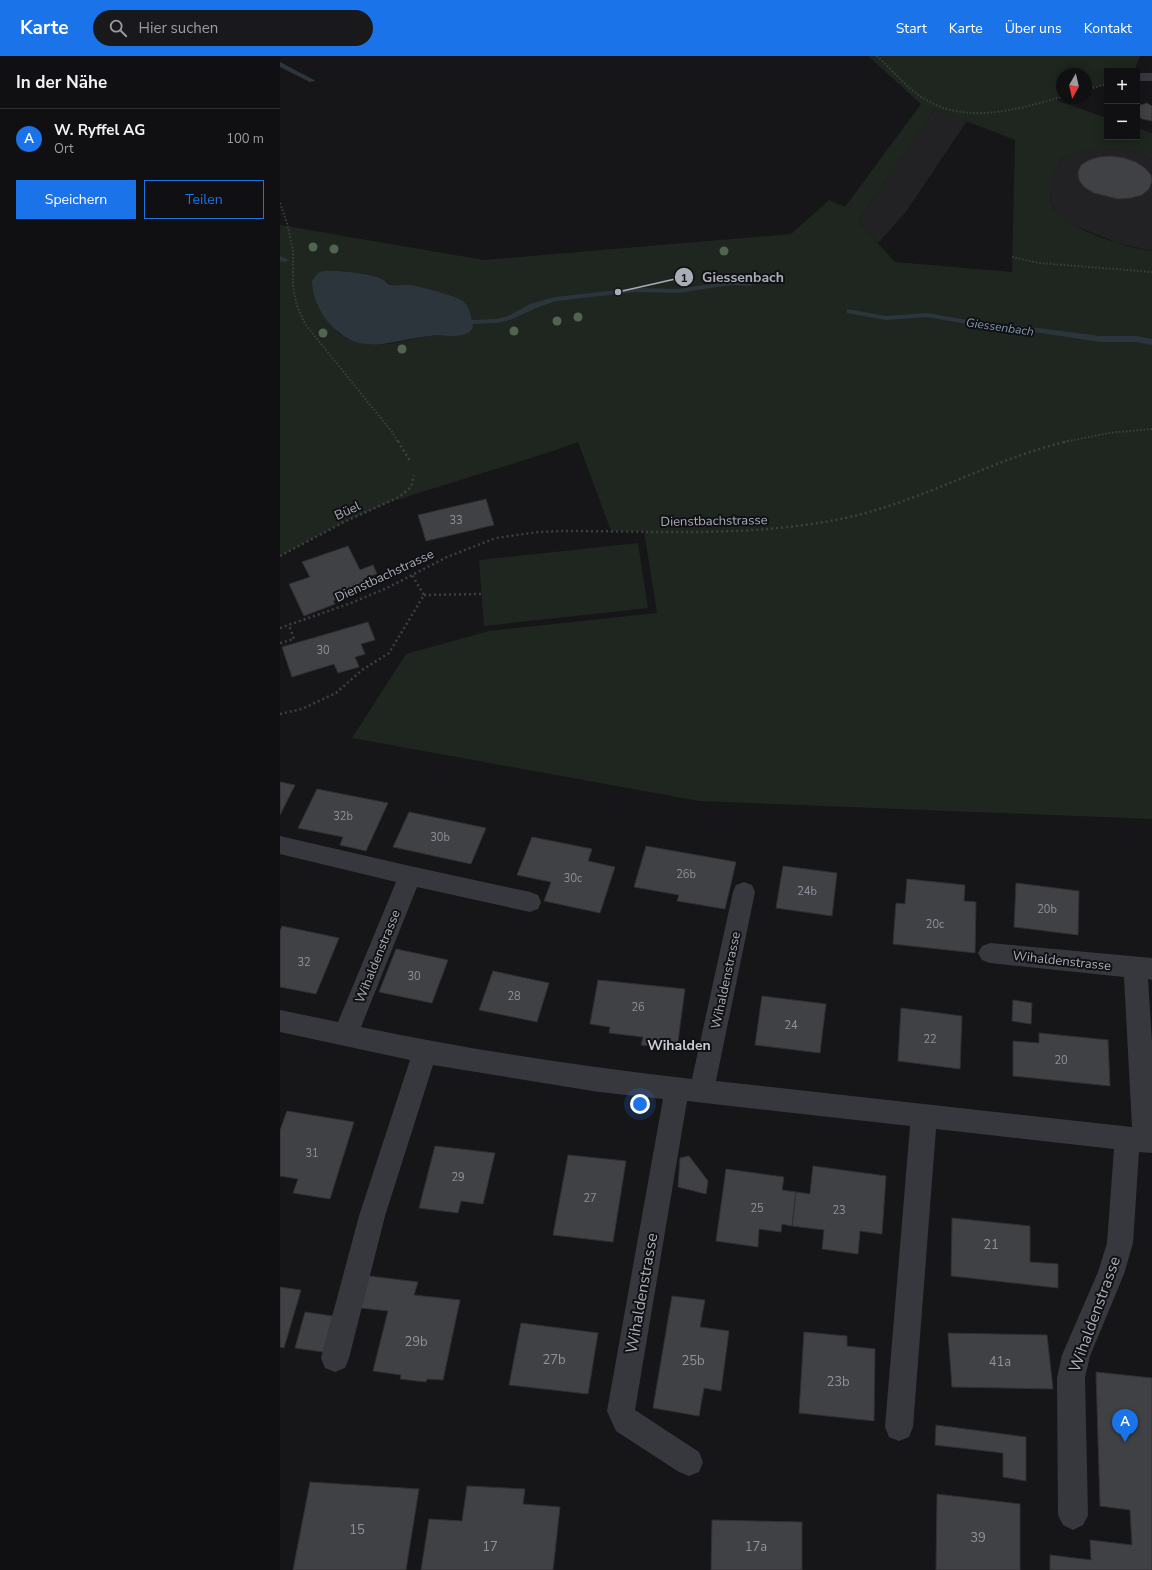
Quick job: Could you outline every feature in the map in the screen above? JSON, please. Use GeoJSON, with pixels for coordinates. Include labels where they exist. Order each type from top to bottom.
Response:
{"type":"FeatureCollection","features":[{"type":"Feature","properties":{"kind":"street"},"geometry":{"type":"LineString","coordinates":[[280,844],[410,876],[530,902]]}},
{"type":"Feature","properties":{"kind":"street","name":"Wihaldenstrasse"},"geometry":{"type":"LineString","coordinates":[[345,1036],[410,876]]}},
{"type":"Feature","properties":{"kind":"street","name":"Wihaldenstrasse"},"geometry":{"type":"LineString","coordinates":[[689,1462],[626,1421],[621,1411],[689,1090],[744,892]]}},
{"type":"Feature","properties":{"kind":"street","name":"Wihaldenstrasse"},"geometry":{"type":"LineString","coordinates":[[990,953],[1144,968],[1142,1140],[1120,1243],[1111,1274],[1076,1355],[1071,1378],[1072,1515]]}},
{"type":"Feature","properties":{"kind":"street"},"geometry":{"type":"LineString","coordinates":[[280,1021],[425,1052],[522,1069],[689,1090],[1142,1140]]}},
{"type":"Feature","properties":{"kind":"street"},"geometry":{"type":"LineString","coordinates":[[335,1358],[372,1216],[425,1052]]}},
{"type":"Feature","properties":{"kind":"street"},"geometry":{"type":"LineString","coordinates":[[899,1427],[924,1115]]}},
{"type":"Feature","properties":{"kind":"path"},"geometry":{"type":"LineString","coordinates":[[877,56],[920,96],[941,107],[961,114],[996,113],[1056,98]]}},
{"type":"Feature","properties":{"kind":"path"},"geometry":{"type":"LineString","coordinates":[[1092,88],[1104,85]]}},
{"type":"Feature","properties":{"kind":"path"},"geometry":{"type":"LineString","coordinates":[[280,203],[287,223],[293,250],[293,287],[305,324],[392,432],[410,461]]}},
{"type":"Feature","properties":{"kind":"path"},"geometry":{"type":"LineString","coordinates":[[1012,257],[1039,263],[1152,272]]}},
{"type":"Feature","properties":{"kind":"path","name":"Dienstbachstrasse"},"geometry":{"type":"LineString","coordinates":[[280,628],[351,603],[479,544],[496,538],[517,534],[564,531],[750,531],[778,529],[840,519],[902,501],[1039,449],[1104,433],[1152,429]]}},
{"type":"Feature","properties":{"kind":"path","name":"Büel"},"geometry":{"type":"LineString","coordinates":[[280,556],[344,522],[399,497],[411,487],[414,474]]}},
{"type":"Feature","properties":{"kind":"path"},"geometry":{"type":"LineString","coordinates":[[412,575],[424,595]]}},
{"type":"Feature","properties":{"kind":"path"},"geometry":{"type":"LineString","coordinates":[[424,595],[481,594]]}},
{"type":"Feature","properties":{"kind":"path"},"geometry":{"type":"LineString","coordinates":[[280,714],[302,709],[330,697],[341,690],[362,670],[389,653],[424,595]]}},
{"type":"Feature","properties":{"kind":"path"},"geometry":{"type":"LineString","coordinates":[[280,643],[294,639],[289,625]]}},
{"type":"Feature","properties":{"kind":"shaded area"},"geometry":{"type":"Polygon","coordinates":[[[868,56],[1140,56],[1135,68],[1104,68],[1104,85],[1092,88],[1092,68],[1056,68],[1056,104],[1067,104],[1104,117],[1104,140],[1140,140],[1140,129],[1152,133],[1152,159],[1133,152],[1103,148],[1083,151],[1066,156],[1062,159],[1058,167],[1051,188],[1050,197],[1051,203],[1057,212],[1067,221],[1080,228],[1127,246],[1152,251],[1152,819],[699,801],[352,738],[406,654],[489,631],[657,613],[644,531],[611,531],[578,442],[390,502],[344,522],[280,556],[280,225],[484,260],[791,234],[829,200],[845,207],[921,104],[868,56]],[[935,109],[858,221],[895,262],[1012,272],[1015,140],[935,109]],[[340,271],[312,286],[318,307],[338,333],[348,339],[388,344],[429,336],[452,336],[472,322],[468,309],[444,294],[403,285],[393,286],[386,281],[340,271]]]}},
{"type":"Feature","properties":{"kind":"shaded area"},"geometry":{"type":"Polygon","coordinates":[[[935,109],[967,121],[905,213],[878,243],[858,221],[935,109]]]}},
{"type":"Feature","properties":{"kind":"shaded area"},"geometry":{"type":"Polygon","coordinates":[[[1102,148],[1125,150],[1141,154],[1152,159],[1152,251],[1118,243],[1073,225],[1058,215],[1051,203],[1050,190],[1058,165],[1064,157],[1081,151],[1102,148]]]}},
{"type":"Feature","properties":{"kind":"shaded area"},"geometry":{"type":"Polygon","coordinates":[[[324,271],[362,274],[382,279],[391,285],[411,285],[454,297],[464,302],[468,307],[473,328],[469,332],[459,336],[430,336],[389,343],[364,344],[352,340],[340,333],[328,322],[317,303],[313,292],[312,281],[318,273],[324,271]]]}},
{"type":"Feature","properties":{"kind":"shaded area"},"geometry":{"type":"Polygon","coordinates":[[[638,543],[648,608],[484,626],[479,560],[638,543]]]}},
{"type":"Feature","properties":{"kind":"building"},"geometry":{"type":"Polygon","coordinates":[[[1147,103],[1152,106],[1152,121],[1142,119],[1140,117],[1140,105],[1147,103]]]}},
{"type":"Feature","properties":{"kind":"building"},"geometry":{"type":"Polygon","coordinates":[[[1112,156],[1136,162],[1145,168],[1151,175],[1152,181],[1149,189],[1142,195],[1118,199],[1094,193],[1084,187],[1079,180],[1078,172],[1081,165],[1089,160],[1099,157],[1112,156]]]}},
{"type":"Feature","properties":{"kind":"building"},"geometry":{"type":"Polygon","coordinates":[[[486,499],[494,525],[426,541],[418,515],[486,499]]]}},
{"type":"Feature","properties":{"kind":"building"},"geometry":{"type":"Polygon","coordinates":[[[348,546],[360,570],[373,565],[377,574],[367,577],[372,587],[333,601],[335,604],[304,616],[289,584],[310,577],[302,562],[348,546]]]}},
{"type":"Feature","properties":{"kind":"building"},"geometry":{"type":"Polygon","coordinates":[[[368,622],[375,640],[361,644],[365,654],[355,657],[359,667],[338,673],[334,664],[292,677],[282,647],[368,622]]]}},
{"type":"Feature","properties":{"kind":"building"},"geometry":{"type":"Polygon","coordinates":[[[280,782],[295,785],[280,815],[280,782]]]}},
{"type":"Feature","properties":{"kind":"building"},"geometry":{"type":"Polygon","coordinates":[[[317,789],[388,803],[366,851],[340,845],[343,837],[298,828],[317,789]]]}},
{"type":"Feature","properties":{"kind":"building"},"geometry":{"type":"Polygon","coordinates":[[[409,812],[486,828],[471,864],[393,847],[409,812]]]}},
{"type":"Feature","properties":{"kind":"building"},"geometry":{"type":"Polygon","coordinates":[[[532,837],[592,849],[588,861],[615,867],[600,913],[544,901],[551,882],[517,875],[532,837]]]}},
{"type":"Feature","properties":{"kind":"building"},"geometry":{"type":"Polygon","coordinates":[[[646,846],[736,862],[725,909],[677,901],[679,895],[634,887],[646,846]]]}},
{"type":"Feature","properties":{"kind":"building"},"geometry":{"type":"Polygon","coordinates":[[[783,866],[837,873],[832,916],[776,908],[783,866]]]}},
{"type":"Feature","properties":{"kind":"building"},"geometry":{"type":"Polygon","coordinates":[[[907,879],[965,885],[964,901],[976,902],[975,953],[893,944],[896,903],[905,904],[907,879]]]}},
{"type":"Feature","properties":{"kind":"building"},"geometry":{"type":"Polygon","coordinates":[[[1016,883],[1079,891],[1078,935],[1014,927],[1016,883]]]}},
{"type":"Feature","properties":{"kind":"building"},"geometry":{"type":"Polygon","coordinates":[[[282,926],[339,938],[316,994],[280,987],[280,931],[282,926]]]}},
{"type":"Feature","properties":{"kind":"building"},"geometry":{"type":"Polygon","coordinates":[[[396,949],[448,960],[432,1003],[379,992],[396,949]]]}},
{"type":"Feature","properties":{"kind":"building"},"geometry":{"type":"Polygon","coordinates":[[[493,971],[549,983],[537,1022],[479,1010],[493,971]]]}},
{"type":"Feature","properties":{"kind":"building"},"geometry":{"type":"Polygon","coordinates":[[[598,980],[685,989],[677,1049],[641,1045],[643,1037],[609,1033],[610,1027],[590,1024],[598,980]]]}},
{"type":"Feature","properties":{"kind":"building"},"geometry":{"type":"Polygon","coordinates":[[[762,996],[826,1004],[820,1053],[755,1045],[762,996]]]}},
{"type":"Feature","properties":{"kind":"building"},"geometry":{"type":"Polygon","coordinates":[[[1013,1000],[1032,1003],[1031,1024],[1012,1021],[1013,1000]]]}},
{"type":"Feature","properties":{"kind":"building"},"geometry":{"type":"Polygon","coordinates":[[[901,1008],[962,1016],[960,1069],[898,1061],[901,1008]]]}},
{"type":"Feature","properties":{"kind":"building"},"geometry":{"type":"Polygon","coordinates":[[[1039,1033],[1108,1040],[1110,1086],[1013,1076],[1013,1041],[1039,1043],[1039,1033]]]}},
{"type":"Feature","properties":{"kind":"building"},"geometry":{"type":"Polygon","coordinates":[[[287,1111],[354,1122],[330,1199],[293,1193],[298,1179],[280,1176],[280,1130],[287,1111]]]}},
{"type":"Feature","properties":{"kind":"building"},"geometry":{"type":"Polygon","coordinates":[[[435,1146],[495,1153],[483,1204],[461,1201],[458,1213],[419,1208],[435,1146]]]}},
{"type":"Feature","properties":{"kind":"building"},"geometry":{"type":"Polygon","coordinates":[[[568,1155],[626,1161],[613,1242],[553,1235],[568,1155]]]}},
{"type":"Feature","properties":{"kind":"building"},"geometry":{"type":"Polygon","coordinates":[[[689,1156],[708,1181],[706,1194],[678,1187],[680,1158],[689,1156]]]}},
{"type":"Feature","properties":{"kind":"building"},"geometry":{"type":"Polygon","coordinates":[[[813,1166],[886,1176],[882,1234],[860,1231],[858,1254],[822,1249],[824,1230],[792,1226],[796,1192],[810,1194],[813,1166]]]}},
{"type":"Feature","properties":{"kind":"building"},"geometry":{"type":"Polygon","coordinates":[[[726,1169],[784,1177],[782,1190],[796,1192],[792,1226],[782,1224],[781,1232],[759,1229],[758,1247],[716,1241],[726,1169]]]}},
{"type":"Feature","properties":{"kind":"building"},"geometry":{"type":"Polygon","coordinates":[[[952,1218],[1030,1226],[1030,1262],[1058,1264],[1058,1288],[951,1276],[952,1218]]]}},
{"type":"Feature","properties":{"kind":"building"},"geometry":{"type":"Polygon","coordinates":[[[369,1276],[418,1282],[414,1295],[460,1300],[443,1380],[427,1379],[426,1382],[400,1379],[401,1375],[373,1371],[388,1311],[361,1308],[369,1276]]]}},
{"type":"Feature","properties":{"kind":"building"},"geometry":{"type":"Polygon","coordinates":[[[280,1287],[301,1290],[284,1348],[280,1347],[280,1287]]]}},
{"type":"Feature","properties":{"kind":"building"},"geometry":{"type":"Polygon","coordinates":[[[672,1296],[705,1300],[700,1327],[729,1331],[721,1391],[704,1388],[699,1416],[653,1408],[672,1296]]]}},
{"type":"Feature","properties":{"kind":"building"},"geometry":{"type":"Polygon","coordinates":[[[305,1312],[333,1316],[323,1352],[295,1348],[305,1312]]]}},
{"type":"Feature","properties":{"kind":"building"},"geometry":{"type":"Polygon","coordinates":[[[521,1323],[598,1333],[588,1394],[509,1385],[521,1323]]]}},
{"type":"Feature","properties":{"kind":"building"},"geometry":{"type":"Polygon","coordinates":[[[804,1332],[847,1336],[847,1346],[875,1349],[874,1421],[799,1413],[804,1332]]]}},
{"type":"Feature","properties":{"kind":"building"},"geometry":{"type":"Polygon","coordinates":[[[948,1333],[1047,1335],[1053,1389],[952,1387],[948,1333]]]}},
{"type":"Feature","properties":{"kind":"building"},"geometry":{"type":"Polygon","coordinates":[[[1096,1372],[1152,1378],[1152,1570],[1050,1570],[1050,1555],[1091,1560],[1090,1540],[1132,1545],[1130,1510],[1100,1506],[1096,1372]]]}},
{"type":"Feature","properties":{"kind":"building"},"geometry":{"type":"Polygon","coordinates":[[[936,1425],[1026,1437],[1026,1481],[1003,1477],[1003,1453],[935,1445],[936,1425]]]}},
{"type":"Feature","properties":{"kind":"building"},"geometry":{"type":"Polygon","coordinates":[[[310,1482],[419,1489],[406,1570],[293,1570],[310,1482]]]}},
{"type":"Feature","properties":{"kind":"building"},"geometry":{"type":"Polygon","coordinates":[[[467,1486],[525,1489],[523,1504],[560,1507],[553,1570],[421,1570],[429,1519],[462,1521],[467,1486]]]}},
{"type":"Feature","properties":{"kind":"building"},"geometry":{"type":"Polygon","coordinates":[[[937,1494],[1020,1504],[1020,1570],[936,1570],[937,1494]]]}},
{"type":"Feature","properties":{"kind":"building"},"geometry":{"type":"Polygon","coordinates":[[[712,1520],[802,1522],[802,1570],[711,1570],[712,1520]]]}},
{"type":"Feature","properties":{"kind":"waterway"},"geometry":{"type":"LineString","coordinates":[[280,64],[312,81]]}},
{"type":"Feature","properties":{"kind":"waterway","name":"Giessenbach"},"geometry":{"type":"LineString","coordinates":[[280,258],[285,260]]}},
{"type":"Feature","properties":{"kind":"waterway","name":"Giessenbach"},"geometry":{"type":"LineString","coordinates":[[472,322],[497,321],[510,318],[533,306],[555,299],[636,290],[678,291],[731,283],[750,284]]}},
{"type":"Feature","properties":{"kind":"waterway","name":"Giessenbach"},"geometry":{"type":"LineString","coordinates":[[850,311],[886,318],[927,315],[984,325],[1014,327],[1100,339],[1136,339],[1152,342]]}},
{"type":"Feature","properties":{"kind":"place","name":"Giessenbach"},"geometry":{"type":"Point","coordinates":[618,292]}},
{"type":"Feature","properties":{"kind":"place","name":"W. Ryffel AG"},"geometry":{"type":"Point","coordinates":[1125,1442]}},
{"type":"Feature","properties":{"kind":"district","name":"Wihalden"},"geometry":{"type":"Point","coordinates":[679,1045]}}]}
